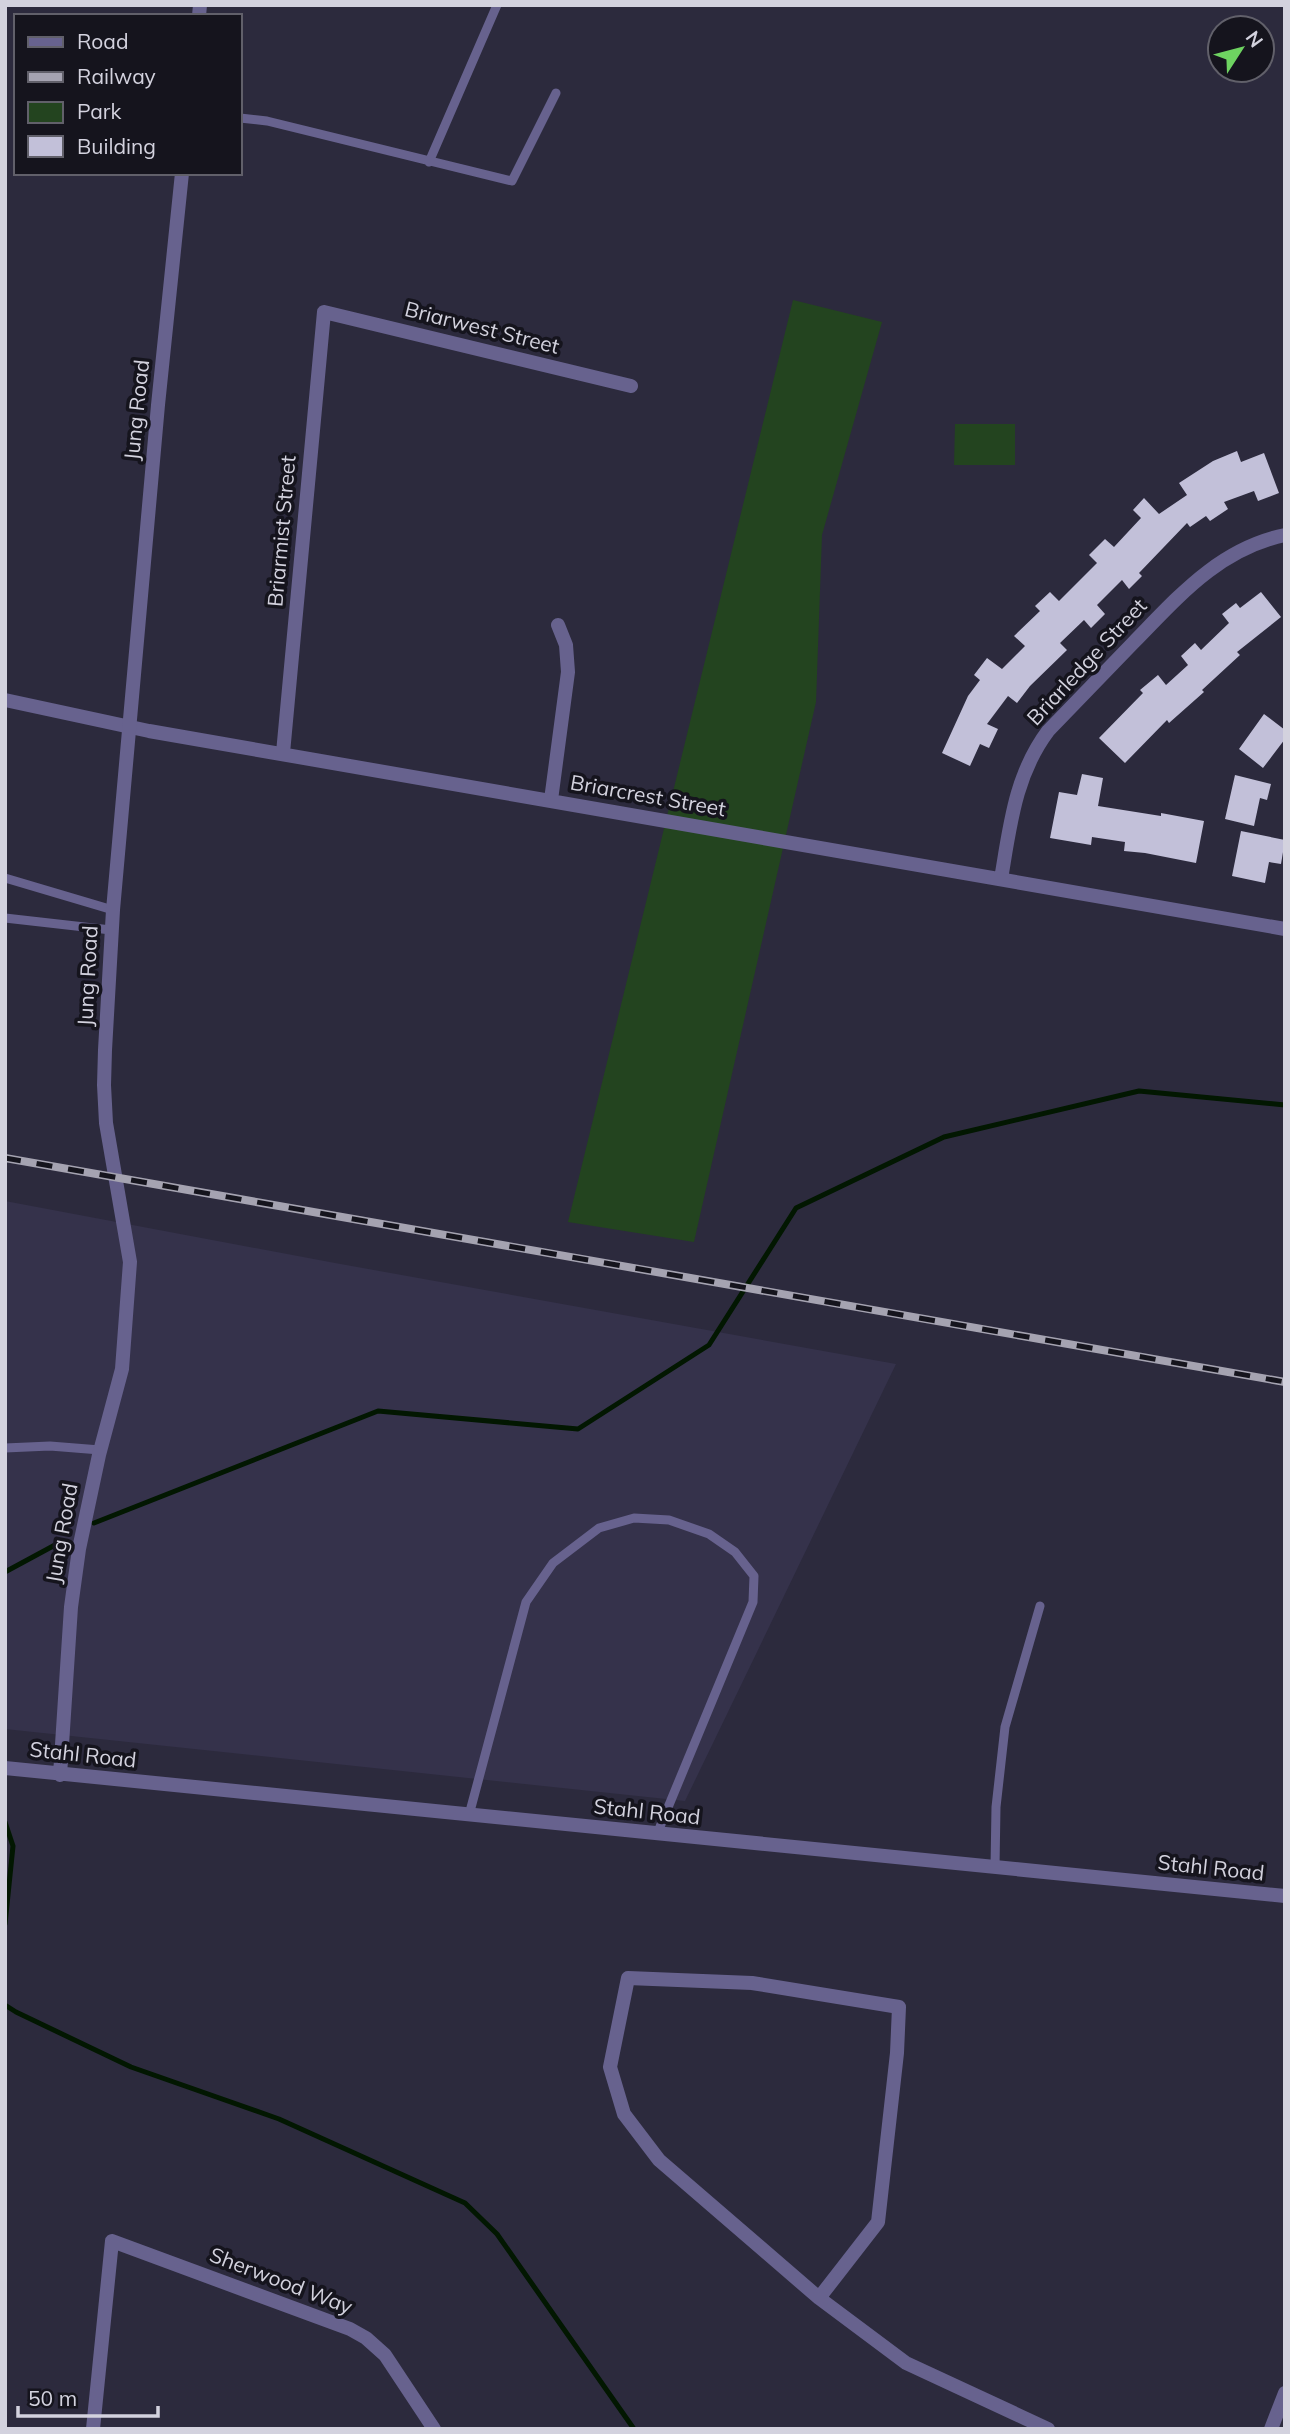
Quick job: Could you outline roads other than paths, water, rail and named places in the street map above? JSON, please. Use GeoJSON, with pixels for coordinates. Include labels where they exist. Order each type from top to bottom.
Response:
{"type":"FeatureCollection","features":[{"type":"Feature","properties":{"kind":"street","name":"Jung Road"},"geometry":{"type":"LineString","coordinates":[[60,1775],[71,1607],[81,1536],[122,1369],[130,1262],[112,1164],[104,1085],[111,930],[158,405],[182,175]]}},
{"type":"Feature","properties":{"kind":"street","name":"Briarwest Street"},"geometry":{"type":"LineString","coordinates":[[324,312],[631,386]]}},
{"type":"Feature","properties":{"kind":"street","name":"Briarmist Street"},"geometry":{"type":"LineString","coordinates":[[283,753],[324,312]]}},
{"type":"Feature","properties":{"kind":"street","name":"Briarledge Street"},"geometry":{"type":"LineString","coordinates":[[1001,879],[1012,811],[1021,778],[1037,745],[1048,731],[1201,575],[1235,552],[1285,535]]}},
{"type":"Feature","properties":{"kind":"street"},"geometry":{"type":"LineString","coordinates":[[551,800],[568,672],[566,645],[558,625]]}},
{"type":"Feature","properties":{"kind":"street","name":"Briarcrest Street"},"geometry":{"type":"LineString","coordinates":[[5,700],[129,726],[1285,929]]}},
{"type":"Feature","properties":{"kind":"street","name":"Stahl Road"},"geometry":{"type":"LineString","coordinates":[[5,1768],[1285,1896]]}},
{"type":"Feature","properties":{"kind":"street"},"geometry":{"type":"LineString","coordinates":[[819,2298],[878,2222],[897,2053],[899,2007],[752,1983],[628,1978],[610,2067],[624,2114],[659,2160],[819,2298],[906,2363],[1048,2429]]}},
{"type":"Feature","properties":{"kind":"street","name":"Sherwood Way"},"geometry":{"type":"LineString","coordinates":[[93,2429],[112,2241],[349,2329],[385,2355],[434,2429]]}},
{"type":"Feature","properties":{"kind":"street"},"geometry":{"type":"LineString","coordinates":[[1270,2429],[1285,2393]]}},
{"type":"Feature","properties":{"kind":"lane"},"geometry":{"type":"LineString","coordinates":[[429,162],[497,5]]}},
{"type":"Feature","properties":{"kind":"lane"},"geometry":{"type":"LineString","coordinates":[[242,118],[267,121],[512,181],[556,93]]}},
{"type":"Feature","properties":{"kind":"lane"},"geometry":{"type":"LineString","coordinates":[[5,878],[113,910]]}},
{"type":"Feature","properties":{"kind":"lane"},"geometry":{"type":"LineString","coordinates":[[5,918],[111,930]]}},
{"type":"Feature","properties":{"kind":"lane"},"geometry":{"type":"LineString","coordinates":[[5,1448],[50,1446],[100,1450]]}},
{"type":"Feature","properties":{"kind":"lane"},"geometry":{"type":"LineString","coordinates":[[469,1815],[526,1602],[553,1563],[599,1528],[634,1518],[669,1520],[709,1534],[735,1552],[754,1576],[753,1602],[657,1834]]}},
{"type":"Feature","properties":{"kind":"lane"},"geometry":{"type":"LineString","coordinates":[[995,1867],[996,1807],[1005,1727],[1040,1606]]}},
{"type":"Feature","properties":{"kind":"waterway"},"geometry":{"type":"LineString","coordinates":[[94,1523],[378,1411],[578,1429],[709,1345],[796,1208],[944,1137],[1139,1091],[1285,1105]]}},
{"type":"Feature","properties":{"kind":"waterway"},"geometry":{"type":"LineString","coordinates":[[5,1572],[55,1545]]}},
{"type":"Feature","properties":{"kind":"waterway"},"geometry":{"type":"LineString","coordinates":[[5,1822],[13,1846],[5,1924]]}},
{"type":"Feature","properties":{"kind":"waterway"},"geometry":{"type":"LineString","coordinates":[[5,2005],[131,2067],[279,2119],[465,2203],[497,2234],[634,2429]]}},
{"type":"Feature","properties":{"kind":"railway"},"geometry":{"type":"LineString","coordinates":[[5,1158],[1285,1382]]}}]}
